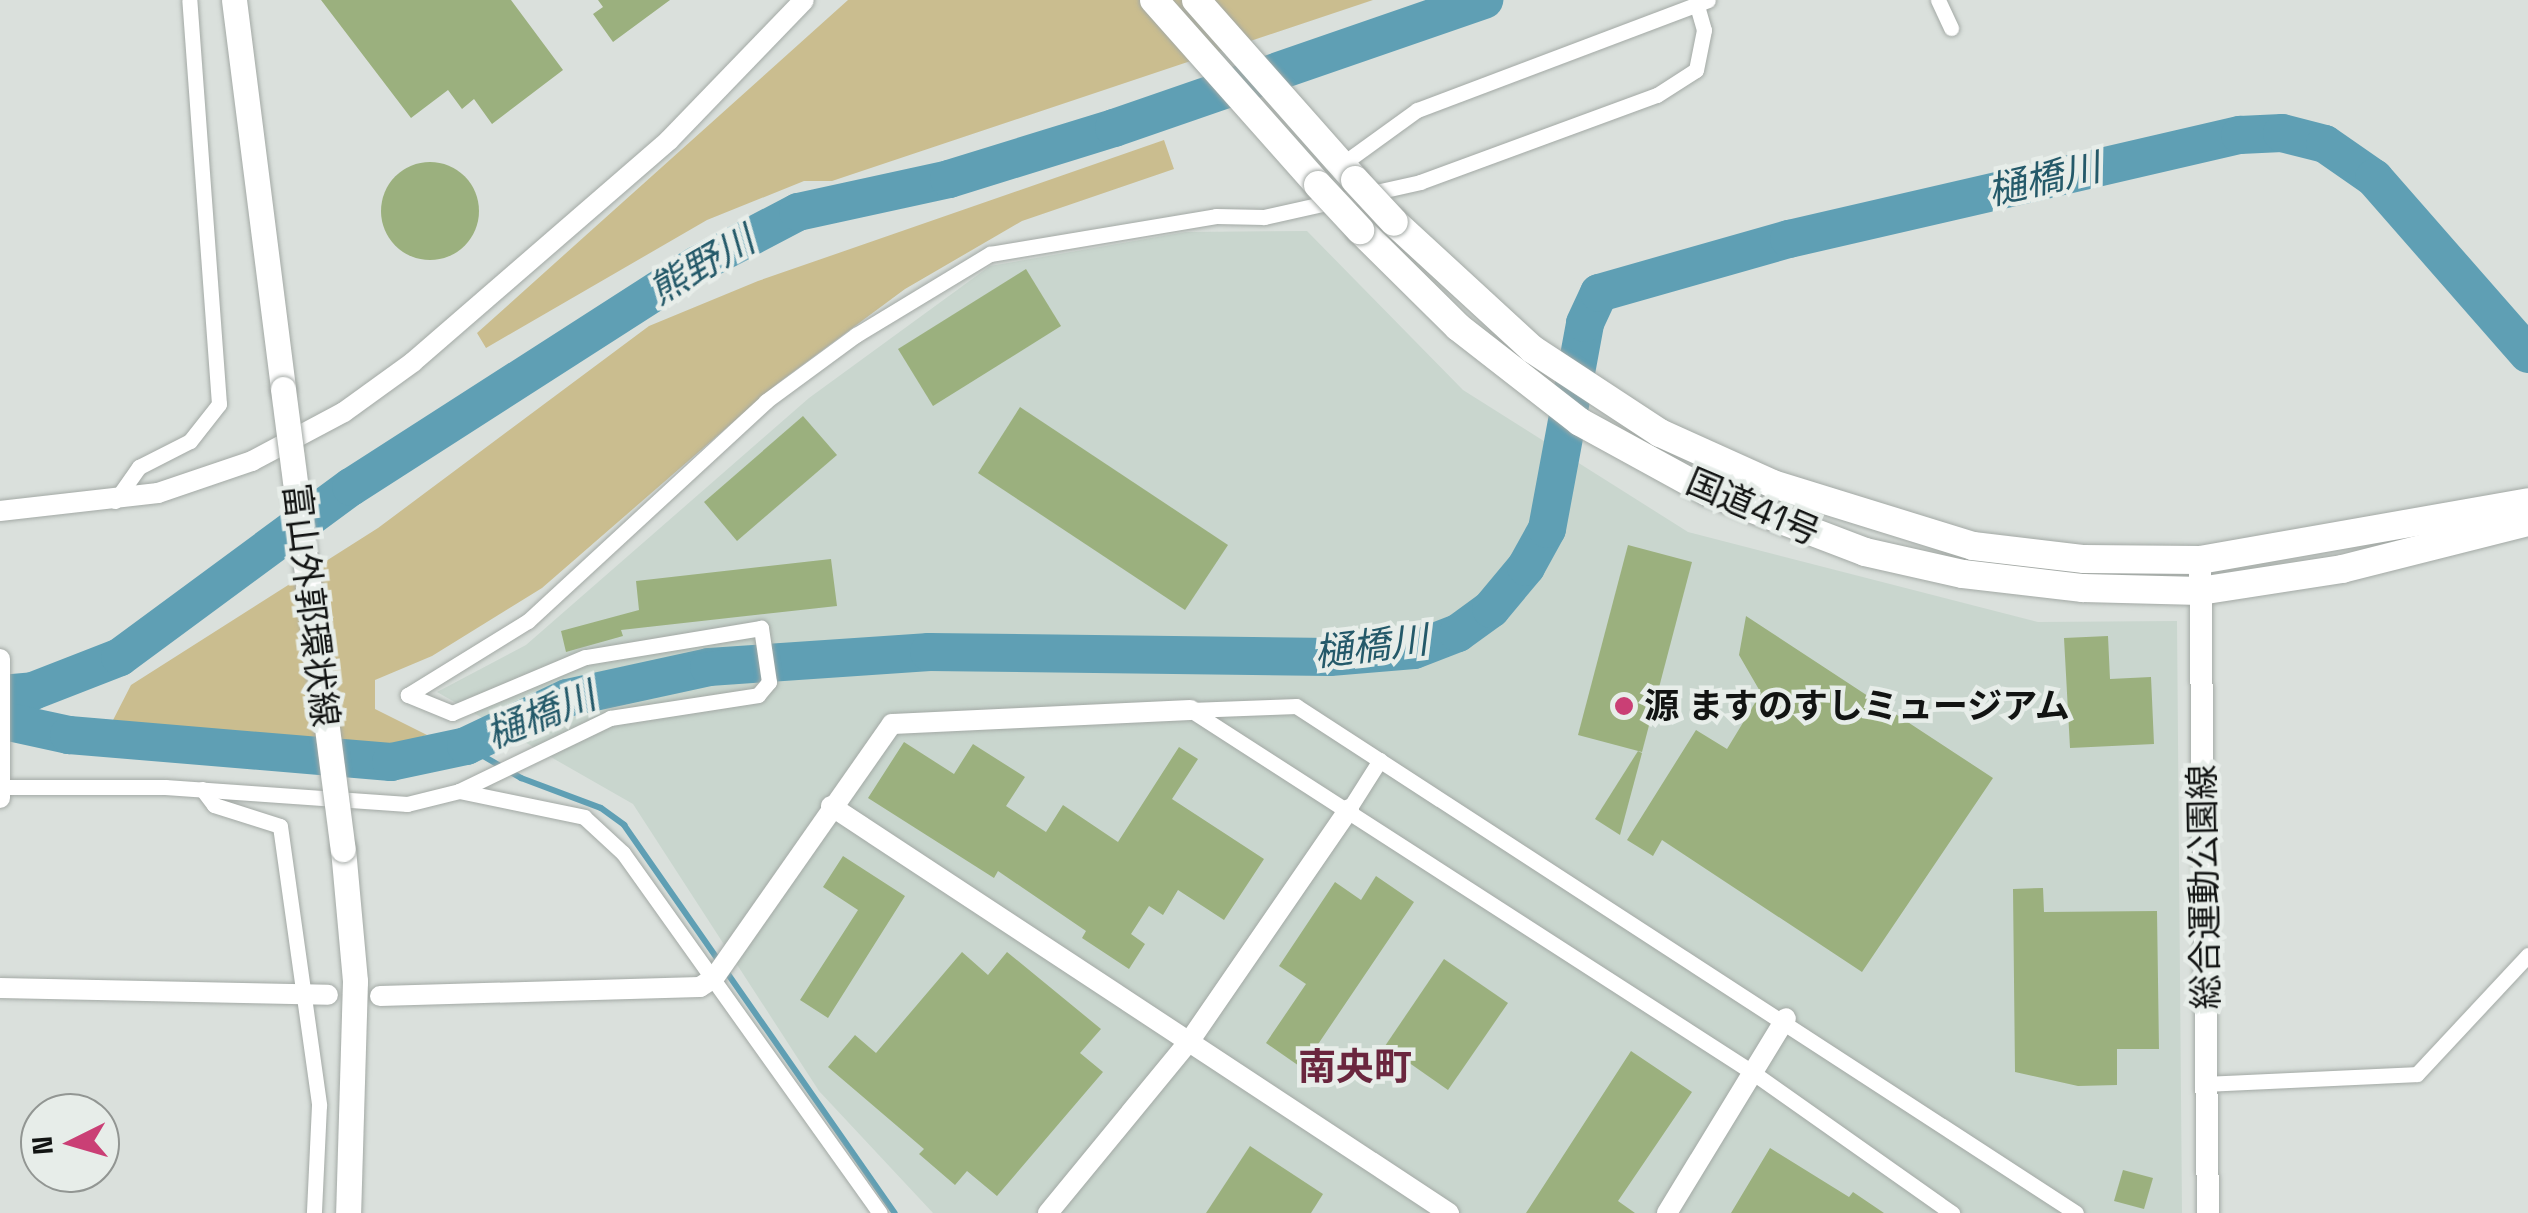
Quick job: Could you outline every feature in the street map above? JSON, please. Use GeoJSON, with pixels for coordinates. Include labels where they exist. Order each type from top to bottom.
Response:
{"type":"FeatureCollection","features":[{"type":"Feature","properties":{"kind":"highway","name":"国道41号"},"geometry":{"type":"LineString","coordinates":[[1154,0],[1360,230],[1512,373],[1580,422],[1738,505],[1865,552],[1962,574],[2084,588],[2200,591],[2342,570],[2528,522]]}},
{"type":"Feature","properties":{"kind":"highway","name":"国道41号"},"geometry":{"type":"LineString","coordinates":[[1196,0],[1394,222],[1482,309],[1586,388],[1660,434],[1773,484],[1973,546],[2084,559],[2200,560],[2528,502]]}},
{"type":"Feature","properties":{"kind":"main road","name":"富山外郭環状線"},"geometry":{"type":"LineString","coordinates":[[234,0],[343,850],[354,981],[348,1213]]}},
{"type":"Feature","properties":{"kind":"main road","name":"総合運動公園線"},"geometry":{"type":"LineString","coordinates":[[2200,560],[2208,1213]]}},
{"type":"Feature","properties":{"kind":"street"},"geometry":{"type":"LineString","coordinates":[[114,502],[139,467],[190,441],[219,404],[189,0]]}},
{"type":"Feature","properties":{"kind":"street"},"geometry":{"type":"LineString","coordinates":[[0,511],[114,502],[252,461],[344,412],[413,362],[669,140],[804,0]]}},
{"type":"Feature","properties":{"kind":"street"},"geometry":{"type":"LineString","coordinates":[[1938,0],[1951,28]]}},
{"type":"Feature","properties":{"kind":"street"},"geometry":{"type":"LineString","coordinates":[[1,780],[407,804],[459,791],[610,718],[758,695],[769,682],[761,628],[687,635],[585,657],[452,713],[408,695],[528,621],[707,450],[856,335],[990,254],[1216,216],[1264,217],[1420,182],[1657,95],[1696,70],[1704,30],[1702,3],[1417,110],[1348,172]]}},
{"type":"Feature","properties":{"kind":"street"},"geometry":{"type":"LineString","coordinates":[[0,659],[0,798]]}},
{"type":"Feature","properties":{"kind":"street"},"geometry":{"type":"LineString","coordinates":[[380,996],[663,993],[714,978],[892,724],[1296,706],[1786,1018],[2034,1191],[2076,1213]]}},
{"type":"Feature","properties":{"kind":"street"},"geometry":{"type":"LineString","coordinates":[[1191,710],[1752,1072],[1952,1213]]}},
{"type":"Feature","properties":{"kind":"street"},"geometry":{"type":"LineString","coordinates":[[1048,1213],[1191,1040],[1380,760]]}},
{"type":"Feature","properties":{"kind":"street"},"geometry":{"type":"LineString","coordinates":[[202,790],[214,805],[280,826],[318,994],[319,1105],[314,1213]]}},
{"type":"Feature","properties":{"kind":"street"},"geometry":{"type":"LineString","coordinates":[[459,791],[584,817],[623,853],[880,1213]]}},
{"type":"Feature","properties":{"kind":"street"},"geometry":{"type":"LineString","coordinates":[[831,806],[1450,1213]]}},
{"type":"Feature","properties":{"kind":"street"},"geometry":{"type":"LineString","coordinates":[[2206,1084],[2417,1074],[2528,955]]}},
{"type":"Feature","properties":{"kind":"street"},"geometry":{"type":"LineString","coordinates":[[0,988],[318,994]]}},
{"type":"Feature","properties":{"kind":"street"},"geometry":{"type":"LineString","coordinates":[[1667,1213],[1786,1018]]}},
{"type":"Feature","properties":{"kind":"shaded area"},"geometry":{"type":"Polygon","coordinates":[[[848,0],[1373,0],[832,181],[804,181],[707,220],[486,348],[477,333],[848,0]]]}},
{"type":"Feature","properties":{"kind":"shaded area"},"geometry":{"type":"Polygon","coordinates":[[[1164,140],[1174,169],[1022,221],[905,289],[778,383],[542,588],[432,656],[375,680],[375,709],[427,735],[386,747],[110,726],[131,685],[378,528],[649,326],[758,281],[1164,140]]]}},
{"type":"Feature","properties":{"kind":"shaded area"},"geometry":{"type":"Polygon","coordinates":[[[1307,231],[1463,390],[1688,532],[2038,622],[2177,621],[2182,1213],[933,1213],[819,1091],[633,804],[437,692],[526,645],[809,398],[990,266],[1186,232],[1307,231]]]}},
{"type":"Feature","properties":{"kind":"building"},"geometry":{"type":"Polygon","coordinates":[[[321,0],[511,0],[563,70],[492,124],[474,99],[462,109],[448,90],[411,118],[321,0]]]}},
{"type":"Feature","properties":{"kind":"building"},"geometry":{"type":"Polygon","coordinates":[[[598,0],[670,0],[613,42],[593,14],[603,7],[598,0]]]}},
{"type":"Feature","properties":{"kind":"building"},"geometry":{"type":"Polygon","coordinates":[[[430,162],[449,165],[465,176],[476,192],[476,230],[465,246],[449,257],[430,260],[411,257],[395,246],[384,230],[381,211],[384,192],[395,176],[411,165],[430,162]]]}},
{"type":"Feature","properties":{"kind":"building"},"geometry":{"type":"Polygon","coordinates":[[[1026,269],[1061,326],[933,406],[898,349],[1026,269]]]}},
{"type":"Feature","properties":{"kind":"building"},"geometry":{"type":"Polygon","coordinates":[[[1020,407],[1228,545],[1185,610],[978,473],[1020,407]]]}},
{"type":"Feature","properties":{"kind":"building"},"geometry":{"type":"Polygon","coordinates":[[[803,416],[837,455],[737,541],[704,502],[803,416]]]}},
{"type":"Feature","properties":{"kind":"building"},"geometry":{"type":"Polygon","coordinates":[[[1628,545],[1692,562],[1642,752],[1578,735],[1628,545]]]}},
{"type":"Feature","properties":{"kind":"building"},"geometry":{"type":"Polygon","coordinates":[[[831,559],[837,606],[621,630],[623,636],[566,652],[561,631],[639,610],[636,581],[831,559]]]}},
{"type":"Feature","properties":{"kind":"building"},"geometry":{"type":"Polygon","coordinates":[[[1746,616],[1993,778],[1862,972],[1662,840],[1653,856],[1627,840],[1696,730],[1727,749],[1761,693],[1739,655],[1746,616]]]}},
{"type":"Feature","properties":{"kind":"building"},"geometry":{"type":"Polygon","coordinates":[[[2108,636],[2110,679],[2151,677],[2154,744],[2070,748],[2064,638],[2108,636]]]}},
{"type":"Feature","properties":{"kind":"building"},"geometry":{"type":"Polygon","coordinates":[[[904,742],[954,774],[973,744],[1025,777],[1006,806],[1046,832],[1063,805],[1118,842],[1179,747],[1198,759],[1172,799],[1264,859],[1224,920],[1178,890],[1163,915],[1149,906],[1131,934],[1145,944],[1129,969],[1082,938],[1086,931],[998,871],[994,878],[868,798],[904,742]]]}},
{"type":"Feature","properties":{"kind":"building"},"geometry":{"type":"Polygon","coordinates":[[[1638,751],[1642,753],[1620,835],[1595,819],[1638,751]]]}},
{"type":"Feature","properties":{"kind":"building"},"geometry":{"type":"Polygon","coordinates":[[[843,856],[905,896],[828,1018],[800,1000],[858,910],[823,887],[843,856]]]}},
{"type":"Feature","properties":{"kind":"building"},"geometry":{"type":"Polygon","coordinates":[[[1376,876],[1414,902],[1302,1068],[1266,1043],[1306,984],[1279,966],[1335,882],[1361,900],[1376,876]]]}},
{"type":"Feature","properties":{"kind":"building"},"geometry":{"type":"Polygon","coordinates":[[[2043,888],[2044,912],[2157,911],[2159,1049],[2117,1049],[2117,1085],[2078,1086],[2015,1072],[2013,889],[2043,888]]]}},
{"type":"Feature","properties":{"kind":"building"},"geometry":{"type":"Polygon","coordinates":[[[962,952],[988,975],[1007,952],[1101,1029],[1080,1053],[1103,1072],[997,1196],[967,1171],[955,1185],[919,1154],[924,1149],[828,1067],[855,1035],[876,1053],[962,952]]]}},
{"type":"Feature","properties":{"kind":"building"},"geometry":{"type":"Polygon","coordinates":[[[1444,959],[1508,1003],[1448,1090],[1385,1046],[1444,959]]]}},
{"type":"Feature","properties":{"kind":"building"},"geometry":{"type":"Polygon","coordinates":[[[1631,1051],[1692,1092],[1618,1201],[1635,1213],[1526,1213],[1631,1051]]]}},
{"type":"Feature","properties":{"kind":"building"},"geometry":{"type":"Polygon","coordinates":[[[1250,1146],[1323,1194],[1311,1213],[1206,1213],[1250,1146]]]}},
{"type":"Feature","properties":{"kind":"building"},"geometry":{"type":"Polygon","coordinates":[[[1770,1148],[1849,1197],[1853,1192],[1884,1213],[1731,1213],[1770,1148]]]}},
{"type":"Feature","properties":{"kind":"building"},"geometry":{"type":"Polygon","coordinates":[[[2123,1170],[2153,1178],[2144,1209],[2114,1201],[2123,1170]]]}},
{"type":"Feature","properties":{"kind":"waterway","name":"熊野川"},"geometry":{"type":"LineString","coordinates":[[0,694],[33,691],[120,657],[351,487],[697,265],[798,212],[949,179],[1114,128],[1484,0]]}},
{"type":"Feature","properties":{"kind":"waterway","name":"樋橋川"},"geometry":{"type":"LineString","coordinates":[[0,720],[69,735],[391,762],[466,746],[567,698],[709,667],[929,652],[1330,657],[1414,650],[1458,633],[1491,609],[1526,567],[1547,529],[1585,323],[1599,293],[1789,239],[2240,135],[2282,133],[2325,144],[2374,178],[2528,354]]}},
{"type":"Feature","properties":{"kind":"waterway"},"geometry":{"type":"LineString","coordinates":[[466,746],[521,778],[601,808],[624,825],[895,1213]]}},
{"type":"Feature","properties":{"kind":"place","name":"源 ますのすしミュージアム"},"geometry":{"type":"Point","coordinates":[1624,706]}},
{"type":"Feature","properties":{"kind":"district","name":"南央町"},"geometry":{"type":"Point","coordinates":[1355,1068]}}]}
